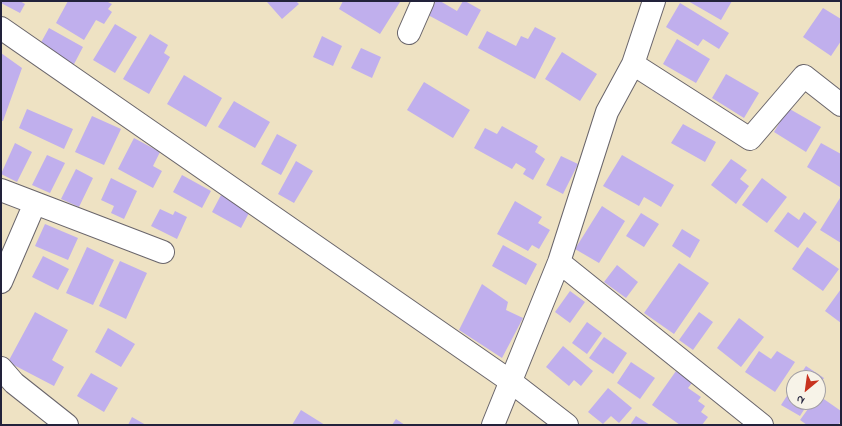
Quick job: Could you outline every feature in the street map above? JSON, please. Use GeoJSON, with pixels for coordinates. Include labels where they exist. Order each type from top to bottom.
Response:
{"type":"FeatureCollection","features":[{"type":"Feature","properties":{"kind":"street"},"geometry":{"type":"LineString","coordinates":[[409,33],[424,1]]}},
{"type":"Feature","properties":{"kind":"street"},"geometry":{"type":"LineString","coordinates":[[493,425],[559,262],[607,112],[633,64],[654,1]]}},
{"type":"Feature","properties":{"kind":"street"},"geometry":{"type":"LineString","coordinates":[[1,28],[510,381],[567,425]]}},
{"type":"Feature","properties":{"kind":"street"},"geometry":{"type":"LineString","coordinates":[[633,64],[750,139],[804,76],[841,105]]}},
{"type":"Feature","properties":{"kind":"street"},"geometry":{"type":"LineString","coordinates":[[1,190],[163,252]]}},
{"type":"Feature","properties":{"kind":"street"},"geometry":{"type":"LineString","coordinates":[[1,282],[35,203]]}},
{"type":"Feature","properties":{"kind":"street"},"geometry":{"type":"LineString","coordinates":[[559,262],[762,425]]}},
{"type":"Feature","properties":{"kind":"street"},"geometry":{"type":"LineString","coordinates":[[1,368],[14,383],[67,425]]}},
{"type":"Feature","properties":{"kind":"building"},"geometry":{"type":"Polygon","coordinates":[[[1,1],[20,1],[25,4],[20,13],[1,3],[1,1]]]}},
{"type":"Feature","properties":{"kind":"building"},"geometry":{"type":"Polygon","coordinates":[[[68,1],[106,1],[112,4],[108,9],[112,12],[104,24],[96,20],[84,40],[56,23],[68,1]]]}},
{"type":"Feature","properties":{"kind":"building"},"geometry":{"type":"Polygon","coordinates":[[[296,1],[299,4],[282,19],[267,2],[296,1]]]}},
{"type":"Feature","properties":{"kind":"building"},"geometry":{"type":"Polygon","coordinates":[[[343,1],[400,2],[380,34],[339,9],[343,1]]]}},
{"type":"Feature","properties":{"kind":"building"},"geometry":{"type":"Polygon","coordinates":[[[436,1],[440,1],[457,11],[463,1],[465,1],[481,10],[467,36],[428,15],[436,1]]]}},
{"type":"Feature","properties":{"kind":"building"},"geometry":{"type":"Polygon","coordinates":[[[688,1],[732,1],[721,20],[688,1]]]}},
{"type":"Feature","properties":{"kind":"building"},"geometry":{"type":"Polygon","coordinates":[[[680,3],[729,33],[719,49],[703,39],[698,46],[666,27],[680,3]]]}},
{"type":"Feature","properties":{"kind":"building"},"geometry":{"type":"Polygon","coordinates":[[[823,8],[841,19],[841,41],[831,56],[803,37],[823,8]]]}},
{"type":"Feature","properties":{"kind":"building"},"geometry":{"type":"Polygon","coordinates":[[[115,24],[137,37],[115,73],[93,60],[115,24]]]}},
{"type":"Feature","properties":{"kind":"building"},"geometry":{"type":"Polygon","coordinates":[[[535,27],[556,38],[535,79],[478,48],[487,31],[516,46],[521,36],[528,39],[535,27]]]}},
{"type":"Feature","properties":{"kind":"building"},"geometry":{"type":"Polygon","coordinates":[[[49,28],[83,47],[73,66],[39,46],[49,28]]]}},
{"type":"Feature","properties":{"kind":"building"},"geometry":{"type":"Polygon","coordinates":[[[150,34],[168,45],[164,53],[170,57],[149,94],[123,79],[150,34]]]}},
{"type":"Feature","properties":{"kind":"building"},"geometry":{"type":"Polygon","coordinates":[[[322,36],[342,46],[333,66],[313,57],[322,36]]]}},
{"type":"Feature","properties":{"kind":"building"},"geometry":{"type":"Polygon","coordinates":[[[677,39],[710,59],[696,83],[663,64],[677,39]]]}},
{"type":"Feature","properties":{"kind":"building"},"geometry":{"type":"Polygon","coordinates":[[[361,48],[381,57],[372,78],[351,68],[361,48]]]}},
{"type":"Feature","properties":{"kind":"building"},"geometry":{"type":"Polygon","coordinates":[[[562,52],[597,74],[580,101],[545,79],[562,52]]]}},
{"type":"Feature","properties":{"kind":"building"},"geometry":{"type":"Polygon","coordinates":[[[1,53],[22,68],[3,121],[1,121],[1,53]]]}},
{"type":"Feature","properties":{"kind":"building"},"geometry":{"type":"Polygon","coordinates":[[[726,74],[759,93],[744,118],[712,98],[726,74]]]}},
{"type":"Feature","properties":{"kind":"building"},"geometry":{"type":"Polygon","coordinates":[[[184,75],[222,98],[206,127],[167,104],[184,75]]]}},
{"type":"Feature","properties":{"kind":"building"},"geometry":{"type":"Polygon","coordinates":[[[424,82],[470,110],[453,138],[407,110],[424,82]]]}},
{"type":"Feature","properties":{"kind":"building"},"geometry":{"type":"Polygon","coordinates":[[[234,101],[270,122],[255,148],[218,127],[234,101]]]}},
{"type":"Feature","properties":{"kind":"building"},"geometry":{"type":"Polygon","coordinates":[[[788,108],[821,127],[806,152],[774,132],[788,108]]]}},
{"type":"Feature","properties":{"kind":"building"},"geometry":{"type":"Polygon","coordinates":[[[27,109],[73,129],[64,149],[19,128],[27,109]]]}},
{"type":"Feature","properties":{"kind":"building"},"geometry":{"type":"Polygon","coordinates":[[[92,116],[121,129],[104,165],[75,152],[92,116]]]}},
{"type":"Feature","properties":{"kind":"building"},"geometry":{"type":"Polygon","coordinates":[[[683,124],[716,142],[705,162],[671,143],[683,124]]]}},
{"type":"Feature","properties":{"kind":"building"},"geometry":{"type":"Polygon","coordinates":[[[502,126],[538,146],[535,152],[545,159],[533,180],[523,174],[526,169],[516,163],[512,169],[474,148],[485,128],[497,134],[502,126]]]}},
{"type":"Feature","properties":{"kind":"building"},"geometry":{"type":"Polygon","coordinates":[[[277,134],[297,145],[281,175],[261,164],[277,134]]]}},
{"type":"Feature","properties":{"kind":"building"},"geometry":{"type":"Polygon","coordinates":[[[134,138],[160,152],[153,166],[162,171],[153,188],[118,169],[134,138]]]}},
{"type":"Feature","properties":{"kind":"building"},"geometry":{"type":"Polygon","coordinates":[[[15,143],[32,152],[17,182],[1,174],[15,143]]]}},
{"type":"Feature","properties":{"kind":"building"},"geometry":{"type":"Polygon","coordinates":[[[821,143],[841,154],[840,187],[807,167],[821,143]]]}},
{"type":"Feature","properties":{"kind":"building"},"geometry":{"type":"Polygon","coordinates":[[[47,155],[65,163],[50,193],[32,185],[47,155]]]}},
{"type":"Feature","properties":{"kind":"building"},"geometry":{"type":"Polygon","coordinates":[[[622,155],[674,185],[661,207],[644,197],[639,206],[603,186],[622,155]]]}},
{"type":"Feature","properties":{"kind":"building"},"geometry":{"type":"Polygon","coordinates":[[[561,156],[578,164],[563,194],[546,185],[561,156]]]}},
{"type":"Feature","properties":{"kind":"building"},"geometry":{"type":"Polygon","coordinates":[[[731,159],[747,170],[740,179],[749,186],[736,204],[711,185],[731,159]]]}},
{"type":"Feature","properties":{"kind":"building"},"geometry":{"type":"Polygon","coordinates":[[[296,161],[313,171],[294,203],[278,194],[296,161]]]}},
{"type":"Feature","properties":{"kind":"building"},"geometry":{"type":"Polygon","coordinates":[[[76,169],[93,178],[79,207],[61,199],[76,169]]]}},
{"type":"Feature","properties":{"kind":"building"},"geometry":{"type":"Polygon","coordinates":[[[182,175],[211,191],[202,208],[173,192],[182,175]]]}},
{"type":"Feature","properties":{"kind":"building"},"geometry":{"type":"Polygon","coordinates":[[[111,178],[137,191],[124,219],[111,213],[114,206],[101,200],[111,178]]]}},
{"type":"Feature","properties":{"kind":"building"},"geometry":{"type":"Polygon","coordinates":[[[762,178],[787,197],[767,223],[742,205],[762,178]]]}},
{"type":"Feature","properties":{"kind":"building"},"geometry":{"type":"Polygon","coordinates":[[[221,195],[250,211],[241,228],[212,212],[221,195]]]}},
{"type":"Feature","properties":{"kind":"building"},"geometry":{"type":"Polygon","coordinates":[[[841,198],[841,243],[820,230],[841,198]]]}},
{"type":"Feature","properties":{"kind":"building"},"geometry":{"type":"Polygon","coordinates":[[[515,201],[542,217],[538,223],[550,230],[539,249],[532,245],[528,251],[497,234],[515,201]]]}},
{"type":"Feature","properties":{"kind":"building"},"geometry":{"type":"Polygon","coordinates":[[[602,206],[625,221],[599,263],[575,249],[602,206]]]}},
{"type":"Feature","properties":{"kind":"building"},"geometry":{"type":"Polygon","coordinates":[[[160,209],[173,215],[175,211],[187,217],[177,239],[151,226],[160,209]]]}},
{"type":"Feature","properties":{"kind":"building"},"geometry":{"type":"Polygon","coordinates":[[[788,212],[799,220],[804,212],[817,222],[798,248],[774,231],[788,212]]]}},
{"type":"Feature","properties":{"kind":"building"},"geometry":{"type":"Polygon","coordinates":[[[641,213],[659,224],[644,247],[626,236],[641,213]]]}},
{"type":"Feature","properties":{"kind":"building"},"geometry":{"type":"Polygon","coordinates":[[[45,224],[78,238],[68,260],[35,246],[45,224]]]}},
{"type":"Feature","properties":{"kind":"building"},"geometry":{"type":"Polygon","coordinates":[[[682,229],[700,240],[690,258],[672,246],[682,229]]]}},
{"type":"Feature","properties":{"kind":"building"},"geometry":{"type":"Polygon","coordinates":[[[503,245],[537,264],[526,285],[492,266],[503,245]]]}},
{"type":"Feature","properties":{"kind":"building"},"geometry":{"type":"Polygon","coordinates":[[[87,247],[114,260],[93,305],[66,293],[87,247]]]}},
{"type":"Feature","properties":{"kind":"building"},"geometry":{"type":"Polygon","coordinates":[[[807,247],[839,269],[823,291],[792,269],[807,247]]]}},
{"type":"Feature","properties":{"kind":"building"},"geometry":{"type":"Polygon","coordinates":[[[43,256],[69,269],[58,290],[32,277],[43,256]]]}},
{"type":"Feature","properties":{"kind":"building"},"geometry":{"type":"Polygon","coordinates":[[[120,261],[147,273],[126,319],[99,306],[120,261]]]}},
{"type":"Feature","properties":{"kind":"building"},"geometry":{"type":"Polygon","coordinates":[[[679,263],[709,283],[674,334],[644,313],[679,263]]]}},
{"type":"Feature","properties":{"kind":"building"},"geometry":{"type":"Polygon","coordinates":[[[617,265],[638,282],[626,298],[604,282],[617,265]]]}},
{"type":"Feature","properties":{"kind":"building"},"geometry":{"type":"Polygon","coordinates":[[[482,284],[508,302],[506,310],[523,318],[502,358],[459,330],[482,284]]]}},
{"type":"Feature","properties":{"kind":"building"},"geometry":{"type":"Polygon","coordinates":[[[841,289],[841,323],[825,311],[841,289]]]}},
{"type":"Feature","properties":{"kind":"building"},"geometry":{"type":"Polygon","coordinates":[[[570,291],[585,302],[570,323],[555,312],[570,291]]]}},
{"type":"Feature","properties":{"kind":"building"},"geometry":{"type":"Polygon","coordinates":[[[35,312],[68,330],[52,360],[64,367],[54,386],[8,362],[35,312]]]}},
{"type":"Feature","properties":{"kind":"building"},"geometry":{"type":"Polygon","coordinates":[[[699,312],[713,322],[693,350],[679,340],[699,312]]]}},
{"type":"Feature","properties":{"kind":"building"},"geometry":{"type":"Polygon","coordinates":[[[739,318],[764,337],[741,367],[717,348],[739,318]]]}},
{"type":"Feature","properties":{"kind":"building"},"geometry":{"type":"Polygon","coordinates":[[[587,322],[602,333],[587,354],[572,343],[587,322]]]}},
{"type":"Feature","properties":{"kind":"building"},"geometry":{"type":"Polygon","coordinates":[[[108,328],[135,344],[121,367],[95,352],[108,328]]]}},
{"type":"Feature","properties":{"kind":"building"},"geometry":{"type":"Polygon","coordinates":[[[604,337],[627,353],[613,374],[589,358],[604,337]]]}},
{"type":"Feature","properties":{"kind":"building"},"geometry":{"type":"Polygon","coordinates":[[[563,346],[593,371],[581,386],[574,380],[569,386],[546,367],[563,346]]]}},
{"type":"Feature","properties":{"kind":"building"},"geometry":{"type":"Polygon","coordinates":[[[759,351],[771,359],[777,351],[795,362],[790,370],[786,370],[786,376],[775,392],[745,372],[759,351]]]}},
{"type":"Feature","properties":{"kind":"building"},"geometry":{"type":"Polygon","coordinates":[[[631,362],[655,378],[640,399],[617,383],[631,362]]]}},
{"type":"Feature","properties":{"kind":"building"},"geometry":{"type":"Polygon","coordinates":[[[806,366],[812,370],[803,370],[806,366]]]}},
{"type":"Feature","properties":{"kind":"building"},"geometry":{"type":"Polygon","coordinates":[[[676,371],[692,383],[688,388],[701,397],[698,401],[705,406],[701,412],[708,417],[702,425],[680,425],[652,405],[676,371]]]}},
{"type":"Feature","properties":{"kind":"building"},"geometry":{"type":"Polygon","coordinates":[[[91,373],[118,388],[104,412],[77,396],[91,373]]]}},
{"type":"Feature","properties":{"kind":"building"},"geometry":{"type":"Polygon","coordinates":[[[608,388],[632,408],[619,423],[611,416],[603,424],[588,412],[608,388]]]}},
{"type":"Feature","properties":{"kind":"building"},"geometry":{"type":"Polygon","coordinates":[[[786,397],[786,408],[781,405],[786,397]]]}},
{"type":"Feature","properties":{"kind":"building"},"geometry":{"type":"Polygon","coordinates":[[[826,401],[841,411],[841,421],[838,425],[807,425],[800,420],[807,410],[826,410],[826,401]]]}},
{"type":"Feature","properties":{"kind":"building"},"geometry":{"type":"Polygon","coordinates":[[[301,410],[325,425],[292,425],[301,410]]]}},
{"type":"Feature","properties":{"kind":"building"},"geometry":{"type":"Polygon","coordinates":[[[790,410],[804,410],[800,416],[790,410]]]}},
{"type":"Feature","properties":{"kind":"building"},"geometry":{"type":"Polygon","coordinates":[[[636,416],[650,425],[630,425],[636,416]]]}},
{"type":"Feature","properties":{"kind":"building"},"geometry":{"type":"Polygon","coordinates":[[[132,417],[146,425],[128,425],[132,417]]]}},
{"type":"Feature","properties":{"kind":"building"},"geometry":{"type":"Polygon","coordinates":[[[396,419],[405,425],[392,425],[396,419]]]}}]}
